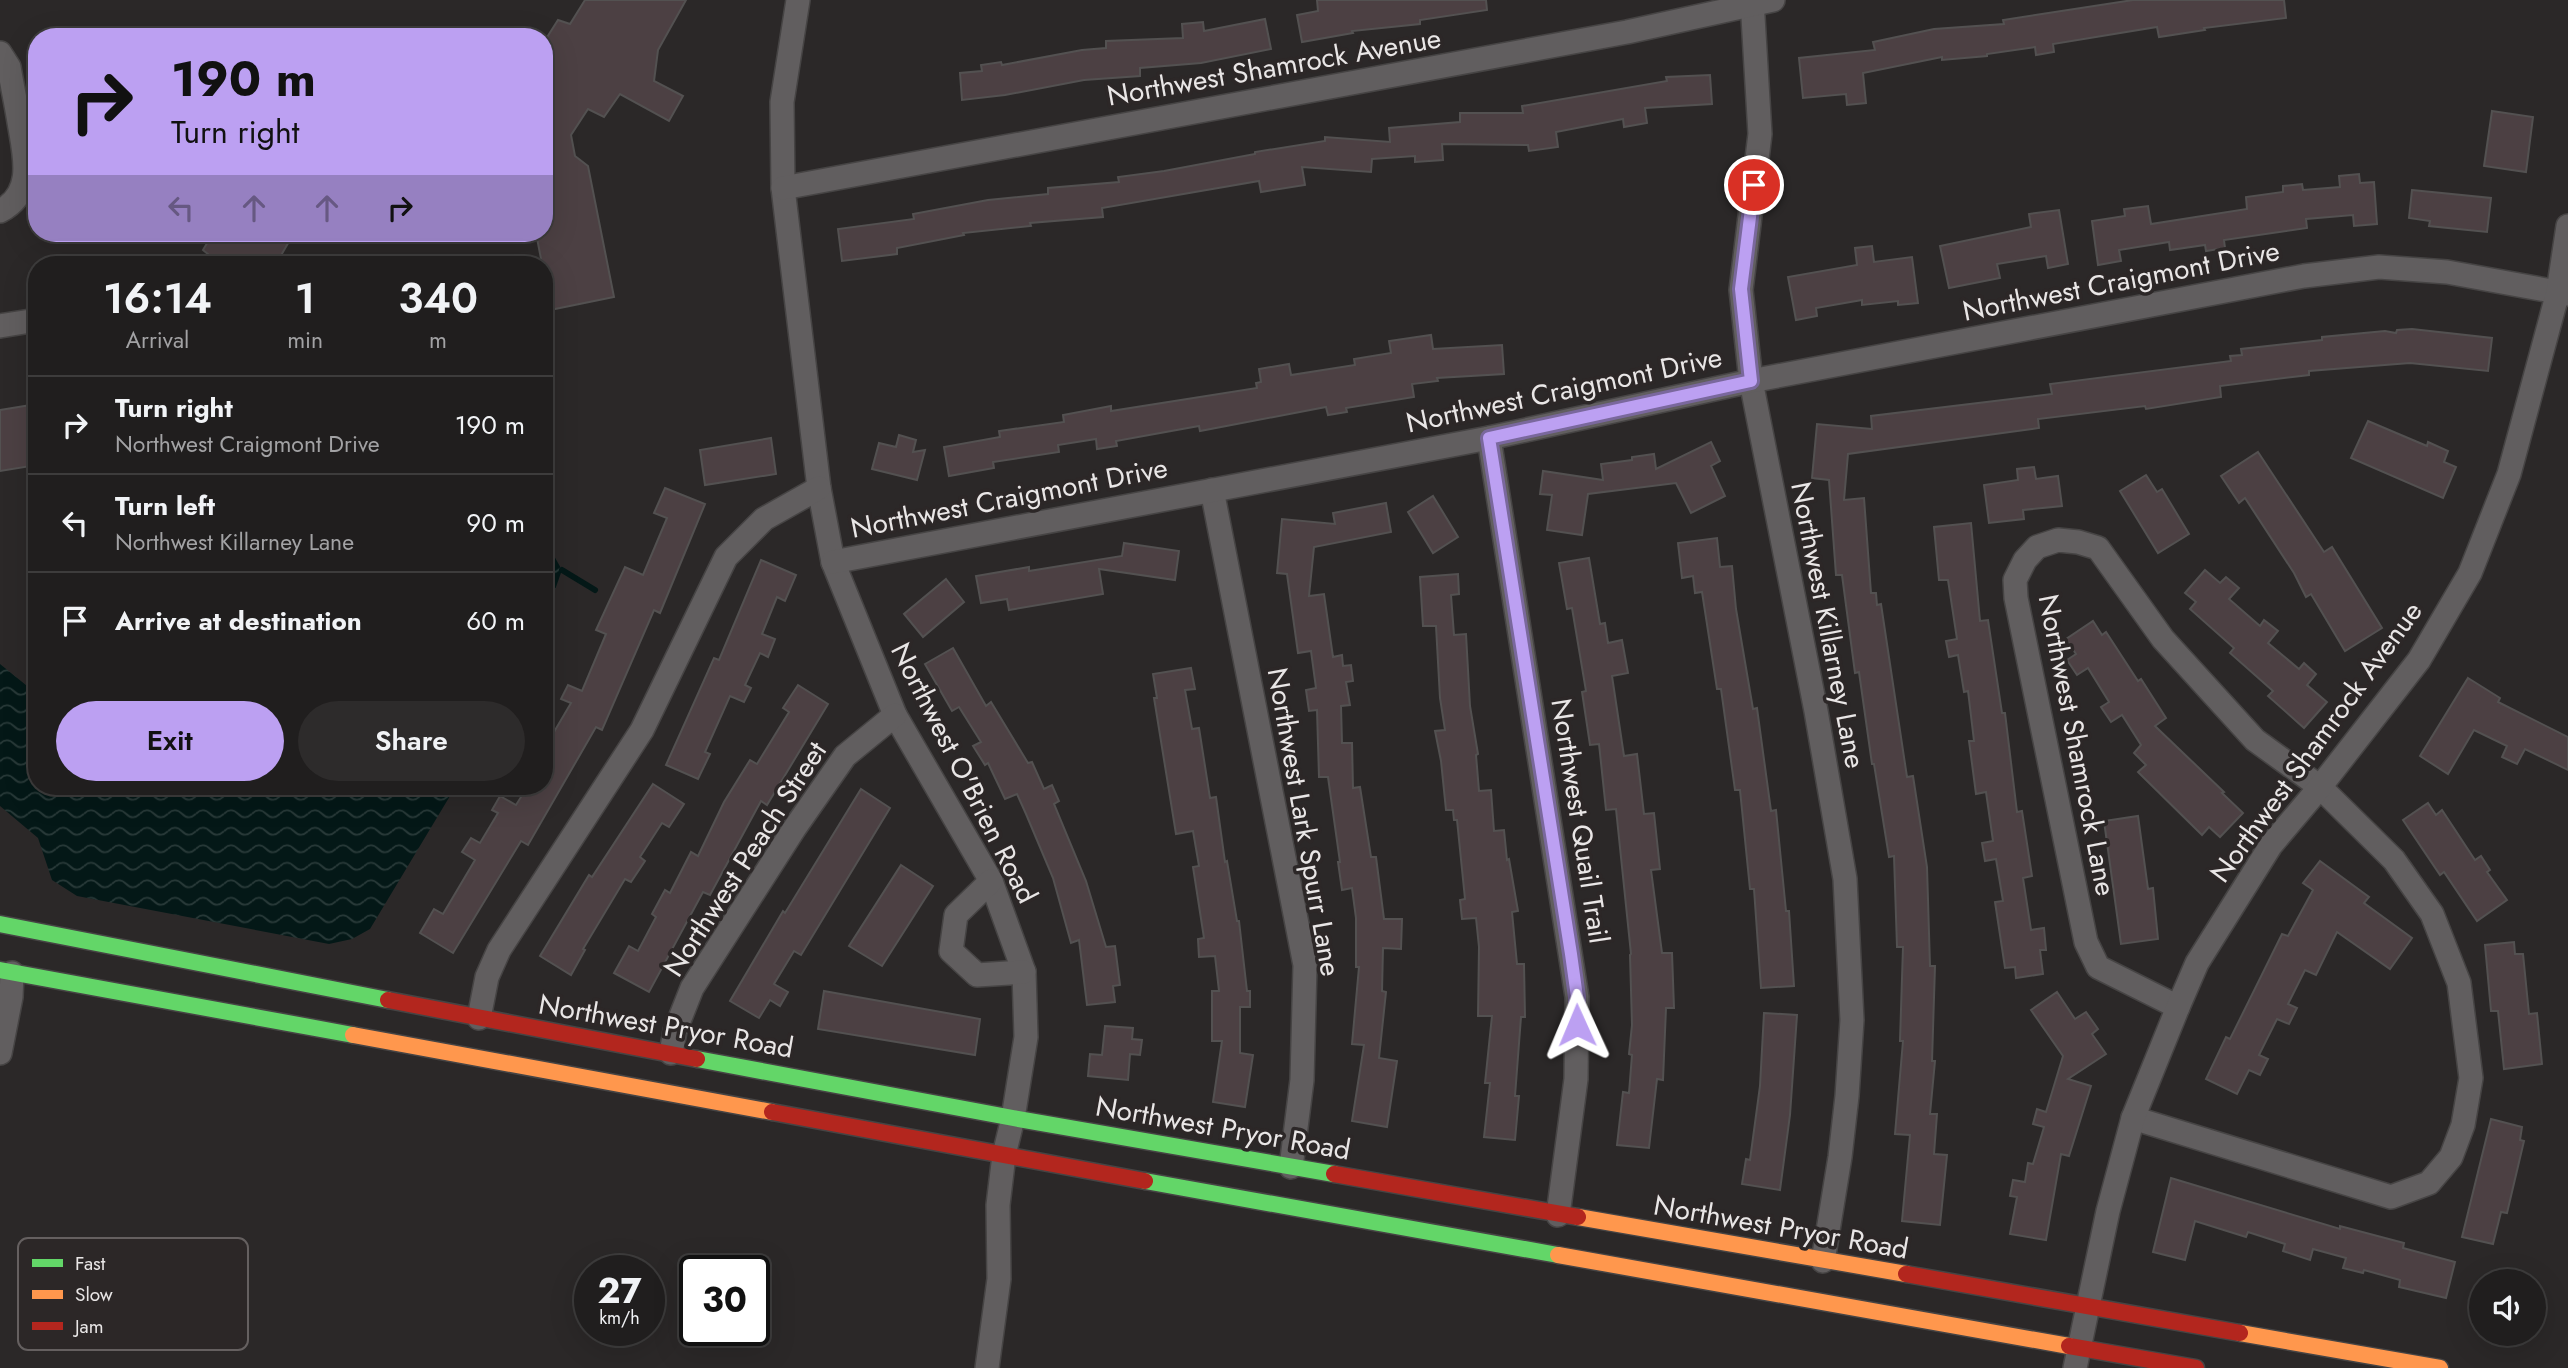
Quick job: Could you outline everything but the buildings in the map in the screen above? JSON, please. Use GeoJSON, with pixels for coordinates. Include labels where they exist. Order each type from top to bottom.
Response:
{"type":"FeatureCollection","features":[{"type":"Feature","properties":{"kind":"main road","name":"Northwest Pryor Road"},"geometry":{"type":"LineString","coordinates":[[0,924],[479,1018],[1013,1118],[2440,1368]]}},
{"type":"Feature","properties":{"kind":"main road"},"geometry":{"type":"LineString","coordinates":[[6,972],[1004,1155],[2077,1358],[2196,1368]]}},
{"type":"Feature","properties":{"kind":"street","name":"Northwest O'Brien Road"},"geometry":{"type":"LineString","coordinates":[[798,0],[782,102],[783,188],[819,488],[833,562],[895,715],[991,881],[1024,972],[1026,1037],[1004,1155],[998,1205],[999,1279],[987,1368]]}},
{"type":"Feature","properties":{"kind":"street","name":"Northwest Shamrock Avenue"},"geometry":{"type":"LineString","coordinates":[[783,188],[1626,32],[1759,1]]}},
{"type":"Feature","properties":{"kind":"street","name":"Northwest Killarney Lane"},"geometry":{"type":"LineString","coordinates":[[1759,1],[1760,134],[1741,289],[1751,381],[1816,711],[1845,879],[1852,1020],[1840,1157],[1823,1261]]}},
{"type":"Feature","properties":{"kind":"street"},"geometry":{"type":"LineString","coordinates":[[0,53],[9,67],[26,164],[24,184],[15,200],[0,211]]}},
{"type":"Feature","properties":{"kind":"street","name":"Northwest Shamrock Avenue"},"geometry":{"type":"LineString","coordinates":[[2077,1358],[2090,1307],[2108,1211],[2133,1118],[2197,963],[2271,845],[2419,660],[2470,573],[2509,474],[2563,293],[2568,226]]}},
{"type":"Feature","properties":{"kind":"street","name":"Northwest Craigmont Drive"},"geometry":{"type":"LineString","coordinates":[[833,562],[1489,438],[1751,381],[2304,276],[2379,267],[2447,272],[2563,293]]}},
{"type":"Feature","properties":{"kind":"street"},"geometry":{"type":"LineString","coordinates":[[0,326],[28,321]]}},
{"type":"Feature","properties":{"kind":"street","name":"Northwest Quail Trail"},"geometry":{"type":"LineString","coordinates":[[1489,438],[1577,997],[1576,1079],[1558,1215]]}},
{"type":"Feature","properties":{"kind":"street"},"geometry":{"type":"LineString","coordinates":[[479,1018],[487,977],[499,950],[642,730],[726,557],[764,519],[819,488]]}},
{"type":"Feature","properties":{"kind":"street","name":"Northwest Lark Spurr Lane"},"geometry":{"type":"LineString","coordinates":[[1212,490],[1305,965],[1302,1080],[1291,1167]]}},
{"type":"Feature","properties":{"kind":"street","name":"Northwest Shamrock Lane"},"geometry":{"type":"LineString","coordinates":[[2133,1118],[2391,1197],[2429,1183],[2451,1157],[2463,1125],[2471,1078],[2459,984],[2432,914],[2394,860],[2320,787],[2255,740],[2163,639],[2098,548],[2059,540],[2037,547],[2025,560],[2015,580],[2016,598],[2085,942],[2098,967],[2178,1007]]}},
{"type":"Feature","properties":{"kind":"street","name":"Northwest Peach Street"},"geometry":{"type":"LineString","coordinates":[[671,1053],[675,1031],[692,988],[794,829],[845,756],[895,715]]}},
{"type":"Feature","properties":{"kind":"street"},"geometry":{"type":"LineString","coordinates":[[991,881],[956,915],[951,951],[977,975],[1024,972]]}},
{"type":"Feature","properties":{"kind":"street"},"geometry":{"type":"LineString","coordinates":[[0,1054],[11,997],[6,972]]}},
{"type":"Feature","properties":{"kind":"water"},"geometry":{"type":"Polygon","coordinates":[[[553,554],[562,570],[553,596],[553,554]]]}},
{"type":"Feature","properties":{"kind":"water"},"geometry":{"type":"Polygon","coordinates":[[[0,664],[28,687],[28,795],[451,795],[370,929],[352,939],[329,944],[77,896],[52,880],[38,838],[0,806],[0,664]]]}},
{"type":"Feature","properties":{"kind":"waterway"},"geometry":{"type":"LineString","coordinates":[[562,570],[595,590]]}},
{"type":"Feature","properties":{"kind":"traffic: fast"},"geometry":{"type":"LineString","coordinates":[[0,924],[388,1000]]}},
{"type":"Feature","properties":{"kind":"traffic: fast"},"geometry":{"type":"LineString","coordinates":[[0,970],[353,1035]]}},
{"type":"Feature","properties":{"kind":"traffic: fast"},"geometry":{"type":"LineString","coordinates":[[697,1059],[1334,1174]]}},
{"type":"Feature","properties":{"kind":"traffic: fast"},"geometry":{"type":"LineString","coordinates":[[1145,1181],[1558,1255]]}},
{"type":"Feature","properties":{"kind":"traffic: slow"},"geometry":{"type":"LineString","coordinates":[[353,1035],[772,1112]]}},
{"type":"Feature","properties":{"kind":"traffic: slow"},"geometry":{"type":"LineString","coordinates":[[1578,1217],[1906,1274]]}},
{"type":"Feature","properties":{"kind":"traffic: slow"},"geometry":{"type":"LineString","coordinates":[[1558,1255],[2069,1346]]}},
{"type":"Feature","properties":{"kind":"traffic: slow"},"geometry":{"type":"LineString","coordinates":[[2240,1333],[2440,1368]]}},
{"type":"Feature","properties":{"kind":"traffic: jam"},"geometry":{"type":"LineString","coordinates":[[388,1000],[697,1059]]}},
{"type":"Feature","properties":{"kind":"traffic: jam"},"geometry":{"type":"LineString","coordinates":[[772,1112],[1145,1181]]}},
{"type":"Feature","properties":{"kind":"traffic: jam"},"geometry":{"type":"LineString","coordinates":[[1334,1174],[1578,1217]]}},
{"type":"Feature","properties":{"kind":"traffic: jam"},"geometry":{"type":"LineString","coordinates":[[1906,1274],[2240,1333]]}},
{"type":"Feature","properties":{"kind":"traffic: jam"},"geometry":{"type":"LineString","coordinates":[[2069,1346],[2196,1368]]}},
{"type":"Feature","properties":{"kind":"route"},"geometry":{"type":"LineString","coordinates":[[1577,1025],[1577,997],[1571,954],[1489,438],[1751,381],[1741,289],[1754,185]]}}]}
